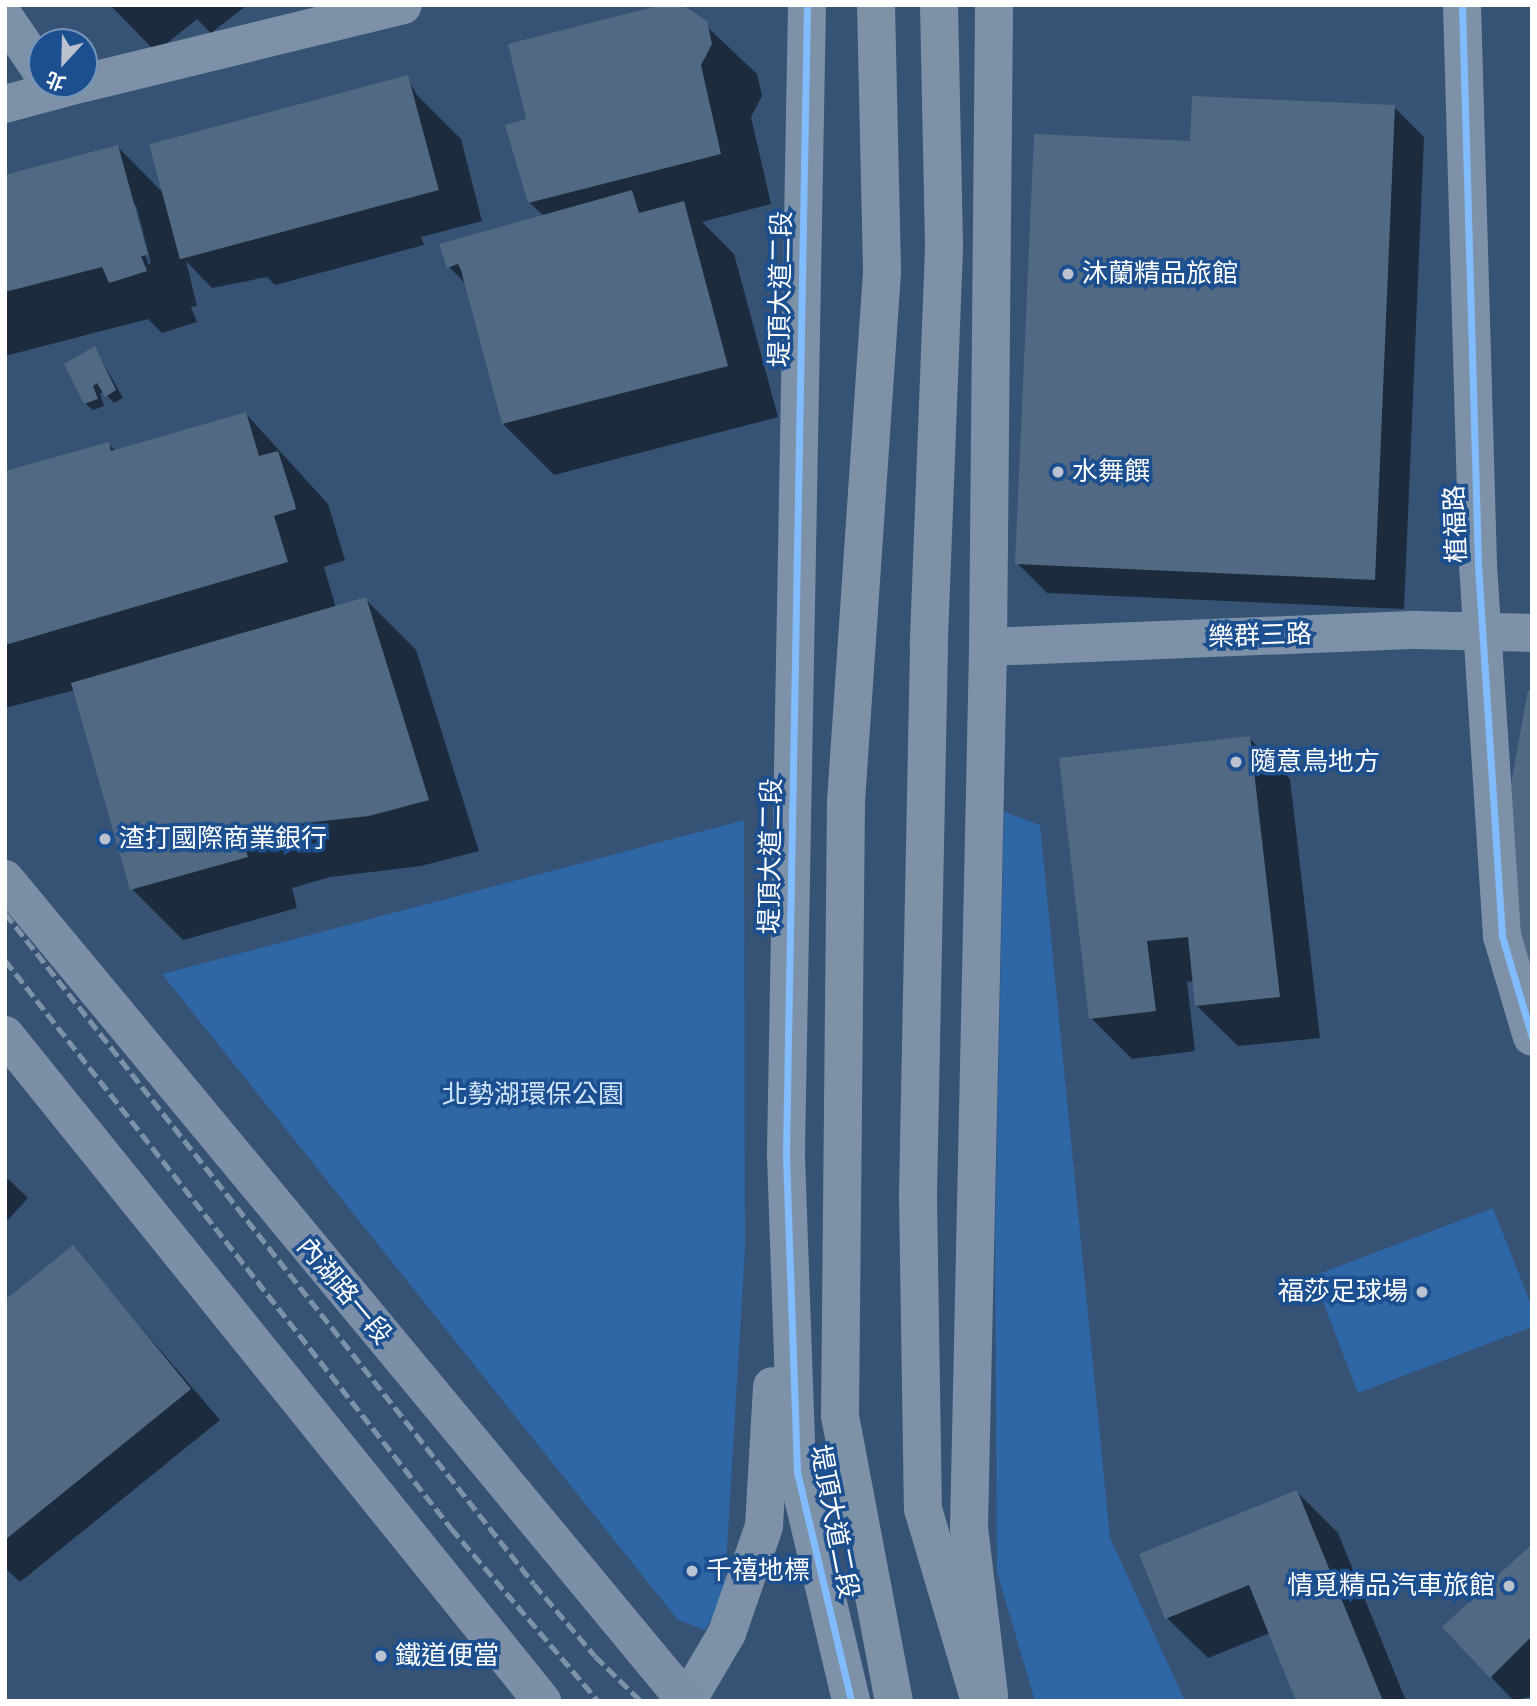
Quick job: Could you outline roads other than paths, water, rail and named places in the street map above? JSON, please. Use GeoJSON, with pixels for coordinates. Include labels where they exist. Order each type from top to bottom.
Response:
{"type":"FeatureCollection","features":[{"type":"Feature","properties":{"kind":"highway","name":"堤頂大道二段"},"geometry":{"type":"LineString","coordinates":[[876,5],[882,272],[846,800],[840,1416],[894,1701]]}},
{"type":"Feature","properties":{"kind":"highway"},"geometry":{"type":"LineString","coordinates":[[939,5],[944,248],[929,646],[918,1196],[923,1509],[980,1701]]}},
{"type":"Feature","properties":{"kind":"main road","name":"內湖路一段"},"geometry":{"type":"LineString","coordinates":[[5,879],[686,1701]]}},
{"type":"Feature","properties":{"kind":"main road"},"geometry":{"type":"LineString","coordinates":[[5,1035],[542,1701]]}},
{"type":"Feature","properties":{"kind":"street"},"geometry":{"type":"LineString","coordinates":[[98,74],[403,5]]}},
{"type":"Feature","properties":{"kind":"street","name":"堤頂大道二段"},"geometry":{"type":"LineString","coordinates":[[807,5],[786,1156],[797,1472],[851,1701]]}},
{"type":"Feature","properties":{"kind":"street"},"geometry":{"type":"LineString","coordinates":[[990,1701],[969,1528],[988,647],[994,5]]}},
{"type":"Feature","properties":{"kind":"street","name":"植福路"},"geometry":{"type":"LineString","coordinates":[[1462,5],[1478,565],[1485,632],[1502,936],[1532,1037]]}},
{"type":"Feature","properties":{"kind":"street"},"geometry":{"type":"LineString","coordinates":[[5,18],[28,44]]}},
{"type":"Feature","properties":{"kind":"street"},"geometry":{"type":"LineString","coordinates":[[5,104],[28,95]]}},
{"type":"Feature","properties":{"kind":"street","name":"樂群三路"},"geometry":{"type":"LineString","coordinates":[[988,647],[1417,630],[1532,633]]}},
{"type":"Feature","properties":{"kind":"street"},"geometry":{"type":"LineString","coordinates":[[686,1701],[727,1633],[764,1526],[786,1156]]}},
{"type":"Feature","properties":{"kind":"railway"},"geometry":{"type":"LineString","coordinates":[[5,913],[534,1584],[595,1656],[641,1701]]}},
{"type":"Feature","properties":{"kind":"railway"},"geometry":{"type":"LineString","coordinates":[[5,960],[451,1528],[598,1701]]}},
{"type":"Feature","properties":{"kind":"place","name":"沐蘭精品旅館"},"geometry":{"type":"Point","coordinates":[1068,274]}},
{"type":"Feature","properties":{"kind":"place","name":"水舞饌"},"geometry":{"type":"Point","coordinates":[1058,472]}},
{"type":"Feature","properties":{"kind":"place","name":"隨意鳥地方"},"geometry":{"type":"Point","coordinates":[1236,762]}},
{"type":"Feature","properties":{"kind":"place","name":"渣打國際商業銀行"},"geometry":{"type":"Point","coordinates":[105,839]}},
{"type":"Feature","properties":{"kind":"place","name":"福莎足球場"},"geometry":{"type":"Point","coordinates":[1422,1292]}},
{"type":"Feature","properties":{"kind":"place","name":"千禧地標"},"geometry":{"type":"Point","coordinates":[692,1571]}},
{"type":"Feature","properties":{"kind":"place","name":"情覓精品汽車旅館"},"geometry":{"type":"Point","coordinates":[1509,1586]}},
{"type":"Feature","properties":{"kind":"place","name":"鐵道便當"},"geometry":{"type":"Point","coordinates":[381,1656]}},
{"type":"Feature","properties":{"kind":"park label","name":"北勢湖環保公園"},"geometry":{"type":"Point","coordinates":[533,1095]}}]}
